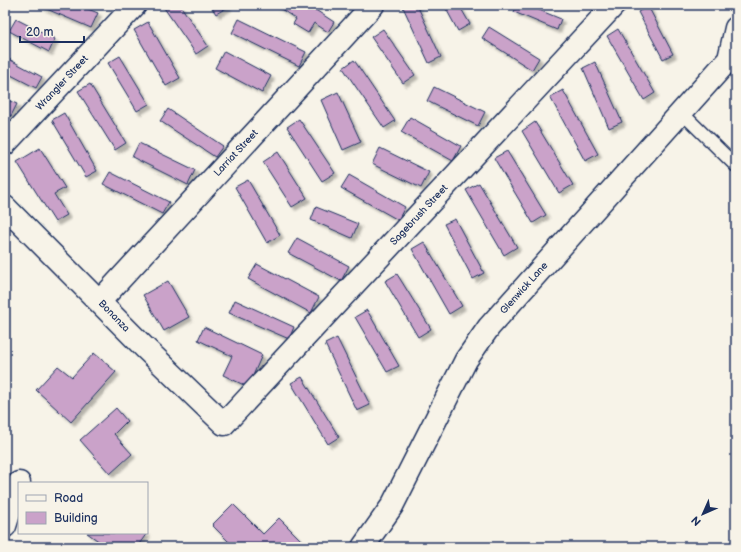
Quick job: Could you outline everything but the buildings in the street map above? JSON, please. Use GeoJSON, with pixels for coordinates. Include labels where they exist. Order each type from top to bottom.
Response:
{"type":"FeatureCollection","features":[{"type":"Feature","properties":{"kind":"street","name":"Wrangler Street"},"geometry":{"type":"LineString","coordinates":[[5,144],[135,5]]}},
{"type":"Feature","properties":{"kind":"street","name":"Larriat Street"},"geometry":{"type":"LineString","coordinates":[[100,301],[372,5]]}},
{"type":"Feature","properties":{"kind":"street","name":"Sagebrush Street"},"geometry":{"type":"LineString","coordinates":[[224,424],[614,5]]}},
{"type":"Feature","properties":{"kind":"street","name":"Glenwick Lane"},"geometry":{"type":"LineString","coordinates":[[363,547],[392,506],[466,360],[489,327],[681,112],[732,58],[736,28]]}},
{"type":"Feature","properties":{"kind":"street","name":"Bonanza"},"geometry":{"type":"LineString","coordinates":[[5,207],[100,301],[144,348],[224,424]]}},
{"type":"Feature","properties":{"kind":"street"},"geometry":{"type":"LineString","coordinates":[[5,526],[18,486]]}},
{"type":"Feature","properties":{"kind":"lane"},"geometry":{"type":"LineString","coordinates":[[681,112],[736,166]]}}]}
